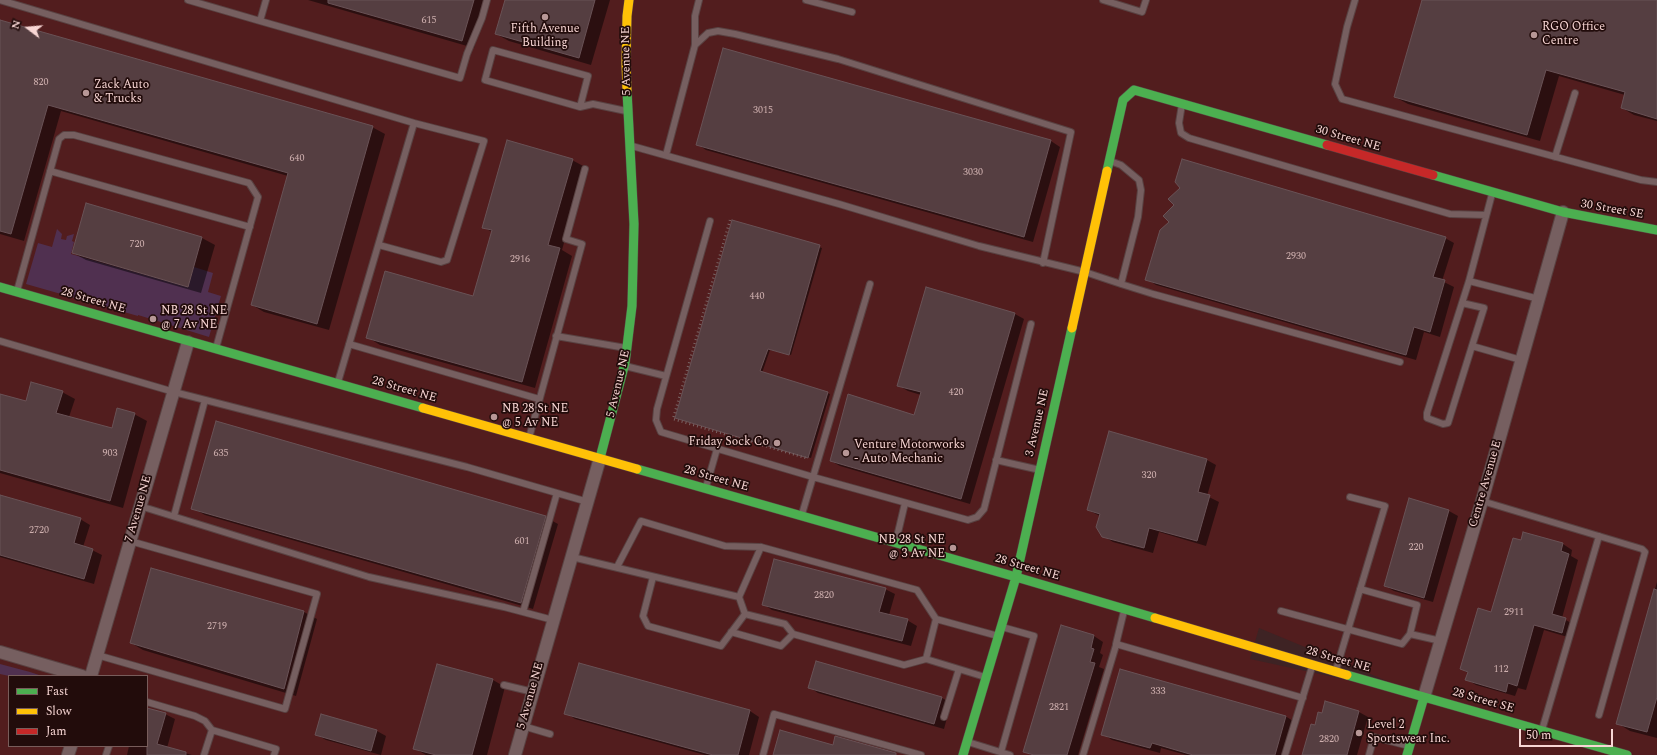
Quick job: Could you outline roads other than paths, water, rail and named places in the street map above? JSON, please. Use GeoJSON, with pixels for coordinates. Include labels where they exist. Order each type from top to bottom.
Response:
{"type":"FeatureCollection","features":[{"type":"Feature","properties":{"kind":"street","name":"5 Avenue NE"},"geometry":{"type":"LineString","coordinates":[[515,755],[588,502],[624,366],[627,348],[632,306],[634,224],[626,63],[627,16],[629,0]]}},
{"type":"Feature","properties":{"kind":"street","name":"30 Street NE"},"geometry":{"type":"LineString","coordinates":[[1128,96],[1134,90],[1563,212]]}},
{"type":"Feature","properties":{"kind":"street","name":"3 Avenue NE"},"geometry":{"type":"LineString","coordinates":[[963,755],[1016,577],[1123,100],[1128,96]]}},
{"type":"Feature","properties":{"kind":"street","name":"30 Street SE"},"geometry":{"type":"LineString","coordinates":[[1563,212],[1657,230]]}},
{"type":"Feature","properties":{"kind":"street","name":"Centre Avenue E"},"geometry":{"type":"LineString","coordinates":[[1409,751],[1482,501],[1563,212]]}},
{"type":"Feature","properties":{"kind":"street","name":"28 Street NE"},"geometry":{"type":"LineString","coordinates":[[0,287],[188,342],[1016,577],[1335,672],[1424,696]]}},
{"type":"Feature","properties":{"kind":"street","name":"7 Avenue NE"},"geometry":{"type":"LineString","coordinates":[[91,675],[188,342]]}},
{"type":"Feature","properties":{"kind":"street"},"geometry":{"type":"LineString","coordinates":[[0,652],[79,675]]}},
{"type":"Feature","properties":{"kind":"street","name":"28 Street SE"},"geometry":{"type":"LineString","coordinates":[[1424,696],[1627,755]]}},
{"type":"Feature","properties":{"kind":"lane"},"geometry":{"type":"LineString","coordinates":[[0,0],[414,123],[484,141],[447,260],[441,262],[379,245]]}},
{"type":"Feature","properties":{"kind":"lane"},"geometry":{"type":"LineString","coordinates":[[188,0],[260,22],[460,78],[467,54],[482,18],[487,0]]}},
{"type":"Feature","properties":{"kind":"lane"},"geometry":{"type":"LineString","coordinates":[[260,22],[266,0]]}},
{"type":"Feature","properties":{"kind":"lane"},"geometry":{"type":"LineString","coordinates":[[666,155],[695,45],[695,16],[699,0]]}},
{"type":"Feature","properties":{"kind":"lane"},"geometry":{"type":"LineString","coordinates":[[806,0],[852,12]]}},
{"type":"Feature","properties":{"kind":"lane"},"geometry":{"type":"LineString","coordinates":[[1106,0],[1142,12],[1146,0]]}},
{"type":"Feature","properties":{"kind":"lane"},"geometry":{"type":"LineString","coordinates":[[1354,0],[1335,84],[1342,99],[1641,180],[1657,182]]}},
{"type":"Feature","properties":{"kind":"lane"},"geometry":{"type":"LineString","coordinates":[[695,45],[708,34],[718,31],[735,34],[838,59],[1071,132],[1043,263]]}},
{"type":"Feature","properties":{"kind":"lane"},"geometry":{"type":"LineString","coordinates":[[580,107],[588,76],[493,50],[485,80],[580,107],[593,104],[628,112]]}},
{"type":"Feature","properties":{"kind":"lane"},"geometry":{"type":"LineString","coordinates":[[1555,157],[1575,93]]}},
{"type":"Feature","properties":{"kind":"lane"},"geometry":{"type":"LineString","coordinates":[[1182,104],[1179,123],[1181,133],[1189,138],[1450,214],[1486,215]]}},
{"type":"Feature","properties":{"kind":"lane"},"geometry":{"type":"LineString","coordinates":[[338,384],[414,123]]}},
{"type":"Feature","properties":{"kind":"lane"},"geometry":{"type":"LineString","coordinates":[[17,292],[59,139],[64,135],[74,135],[249,183],[258,197],[216,349]]}},
{"type":"Feature","properties":{"kind":"lane"},"geometry":{"type":"LineString","coordinates":[[630,145],[839,204],[979,246],[1043,263],[1085,272],[1153,294],[1400,362]]}},
{"type":"Feature","properties":{"kind":"lane"},"geometry":{"type":"LineString","coordinates":[[1110,162],[1121,166],[1139,180],[1141,190],[1138,217],[1122,284]]}},
{"type":"Feature","properties":{"kind":"lane"},"geometry":{"type":"LineString","coordinates":[[529,438],[582,244],[566,239],[585,169]]}},
{"type":"Feature","properties":{"kind":"lane"},"geometry":{"type":"LineString","coordinates":[[50,171],[250,227]]}},
{"type":"Feature","properties":{"kind":"lane"},"geometry":{"type":"LineString","coordinates":[[1462,303],[1484,308],[1448,423],[1443,424],[1427,418],[1427,413],[1462,303],[1469,281],[1492,192]]}},
{"type":"Feature","properties":{"kind":"lane"},"geometry":{"type":"LineString","coordinates":[[710,221],[657,409],[656,420],[661,432],[813,477],[968,520],[977,517],[984,509],[1031,324]]}},
{"type":"Feature","properties":{"kind":"lane"},"geometry":{"type":"LineString","coordinates":[[1469,281],[1538,299]]}},
{"type":"Feature","properties":{"kind":"lane"},"geometry":{"type":"LineString","coordinates":[[802,516],[870,284]]}},
{"type":"Feature","properties":{"kind":"lane"},"geometry":{"type":"LineString","coordinates":[[556,336],[627,348]]}},
{"type":"Feature","properties":{"kind":"lane"},"geometry":{"type":"LineString","coordinates":[[0,341],[174,392],[467,467],[588,502]]}},
{"type":"Feature","properties":{"kind":"lane"},"geometry":{"type":"LineString","coordinates":[[349,344],[539,399]]}},
{"type":"Feature","properties":{"kind":"lane"},"geometry":{"type":"LineString","coordinates":[[1472,346],[1521,360]]}},
{"type":"Feature","properties":{"kind":"lane"},"geometry":{"type":"LineString","coordinates":[[624,366],[666,376]]}},
{"type":"Feature","properties":{"kind":"lane"},"geometry":{"type":"LineString","coordinates":[[174,516],[205,400]]}},
{"type":"Feature","properties":{"kind":"lane"},"geometry":{"type":"LineString","coordinates":[[705,488],[717,449]]}},
{"type":"Feature","properties":{"kind":"lane"},"geometry":{"type":"LineString","coordinates":[[996,460],[1040,471]]}},
{"type":"Feature","properties":{"kind":"lane"},"geometry":{"type":"LineString","coordinates":[[523,612],[557,493]]}},
{"type":"Feature","properties":{"kind":"lane"},"geometry":{"type":"LineString","coordinates":[[1335,672],[1385,506],[1350,497]]}},
{"type":"Feature","properties":{"kind":"lane"},"geometry":{"type":"LineString","coordinates":[[1482,501],[1642,549],[1645,552],[1599,715]]}},
{"type":"Feature","properties":{"kind":"lane"},"geometry":{"type":"LineString","coordinates":[[896,543],[905,503]]}},
{"type":"Feature","properties":{"kind":"lane"},"geometry":{"type":"LineString","coordinates":[[140,506],[369,576],[553,620]]}},
{"type":"Feature","properties":{"kind":"lane"},"geometry":{"type":"LineString","coordinates":[[617,567],[641,522],[725,546],[761,547],[917,590],[936,619],[998,636]]}},
{"type":"Feature","properties":{"kind":"lane"},"geometry":{"type":"LineString","coordinates":[[1542,731],[1599,536]]}},
{"type":"Feature","properties":{"kind":"lane"},"geometry":{"type":"LineString","coordinates":[[97,655],[285,709],[317,594],[130,541]]}},
{"type":"Feature","properties":{"kind":"lane"},"geometry":{"type":"LineString","coordinates":[[745,614],[739,598],[761,547]]}},
{"type":"Feature","properties":{"kind":"lane"},"geometry":{"type":"LineString","coordinates":[[572,557],[739,598]]}},
{"type":"Feature","properties":{"kind":"lane"},"geometry":{"type":"LineString","coordinates":[[653,576],[643,616],[648,626],[721,646],[745,614]]}},
{"type":"Feature","properties":{"kind":"lane"},"geometry":{"type":"LineString","coordinates":[[1281,611],[1402,644],[1410,634],[1417,605],[1360,589]]}},
{"type":"Feature","properties":{"kind":"lane"},"geometry":{"type":"LineString","coordinates":[[1083,755],[1117,642],[1124,609]]}},
{"type":"Feature","properties":{"kind":"lane"},"geometry":{"type":"LineString","coordinates":[[745,614],[785,624],[792,634],[904,665],[926,659],[986,677]]}},
{"type":"Feature","properties":{"kind":"lane"},"geometry":{"type":"LineString","coordinates":[[926,659],[936,619]]}},
{"type":"Feature","properties":{"kind":"lane"},"geometry":{"type":"LineString","coordinates":[[1001,627],[1034,636],[1001,752]]}},
{"type":"Feature","properties":{"kind":"lane"},"geometry":{"type":"LineString","coordinates":[[731,632],[781,646],[792,634]]}},
{"type":"Feature","properties":{"kind":"lane"},"geometry":{"type":"LineString","coordinates":[[1410,634],[1441,641]]}},
{"type":"Feature","properties":{"kind":"lane"},"geometry":{"type":"LineString","coordinates":[[1117,642],[1116,644],[1303,698]]}},
{"type":"Feature","properties":{"kind":"lane"},"geometry":{"type":"LineString","coordinates":[[1285,755],[1313,665]]}},
{"type":"Feature","properties":{"kind":"lane"},"geometry":{"type":"LineString","coordinates":[[944,717],[959,669]]}},
{"type":"Feature","properties":{"kind":"lane"},"geometry":{"type":"LineString","coordinates":[[504,685],[533,692]]}},
{"type":"Feature","properties":{"kind":"lane"},"geometry":{"type":"LineString","coordinates":[[148,702],[194,716],[205,721],[212,730],[276,749],[274,755]]}},
{"type":"Feature","properties":{"kind":"lane"},"geometry":{"type":"LineString","coordinates":[[763,755],[774,714],[921,755]]}},
{"type":"Feature","properties":{"kind":"lane"},"geometry":{"type":"LineString","coordinates":[[523,726],[550,734]]}},
{"type":"Feature","properties":{"kind":"lane"},"geometry":{"type":"LineString","coordinates":[[204,755],[212,730]]}},
{"type":"Feature","properties":{"kind":"lane"},"geometry":{"type":"LineString","coordinates":[[1369,755],[1374,737],[1409,751]]}},
{"type":"Feature","properties":{"kind":"lane"},"geometry":{"type":"LineString","coordinates":[[967,742],[1010,755]]}},
{"type":"Feature","properties":{"kind":"place","name":"Fifth Avenue Building"},"geometry":{"type":"Point","coordinates":[545,17]}},
{"type":"Feature","properties":{"kind":"place","name":"RGO Office Centre"},"geometry":{"type":"Point","coordinates":[1534,35]}},
{"type":"Feature","properties":{"kind":"place","name":"Zack Auto & Trucks"},"geometry":{"type":"Point","coordinates":[86,93]}},
{"type":"Feature","properties":{"kind":"place","name":"NB 28 St NE @ 7 Av NE"},"geometry":{"type":"Point","coordinates":[153,319]}},
{"type":"Feature","properties":{"kind":"place","name":"NB 28 St NE @ 5 Av NE"},"geometry":{"type":"Point","coordinates":[494,417]}},
{"type":"Feature","properties":{"kind":"place","name":"Friday Sock Co"},"geometry":{"type":"Point","coordinates":[777,443]}},
{"type":"Feature","properties":{"kind":"place","name":"Venture Motorworks - Auto Mechanic"},"geometry":{"type":"Point","coordinates":[846,453]}},
{"type":"Feature","properties":{"kind":"place","name":"NB 28 St NE @ 3 Av NE"},"geometry":{"type":"Point","coordinates":[953,548]}},
{"type":"Feature","properties":{"kind":"place","name":"Level 2 Sportswear Inc."},"geometry":{"type":"Point","coordinates":[1359,733]}}]}
